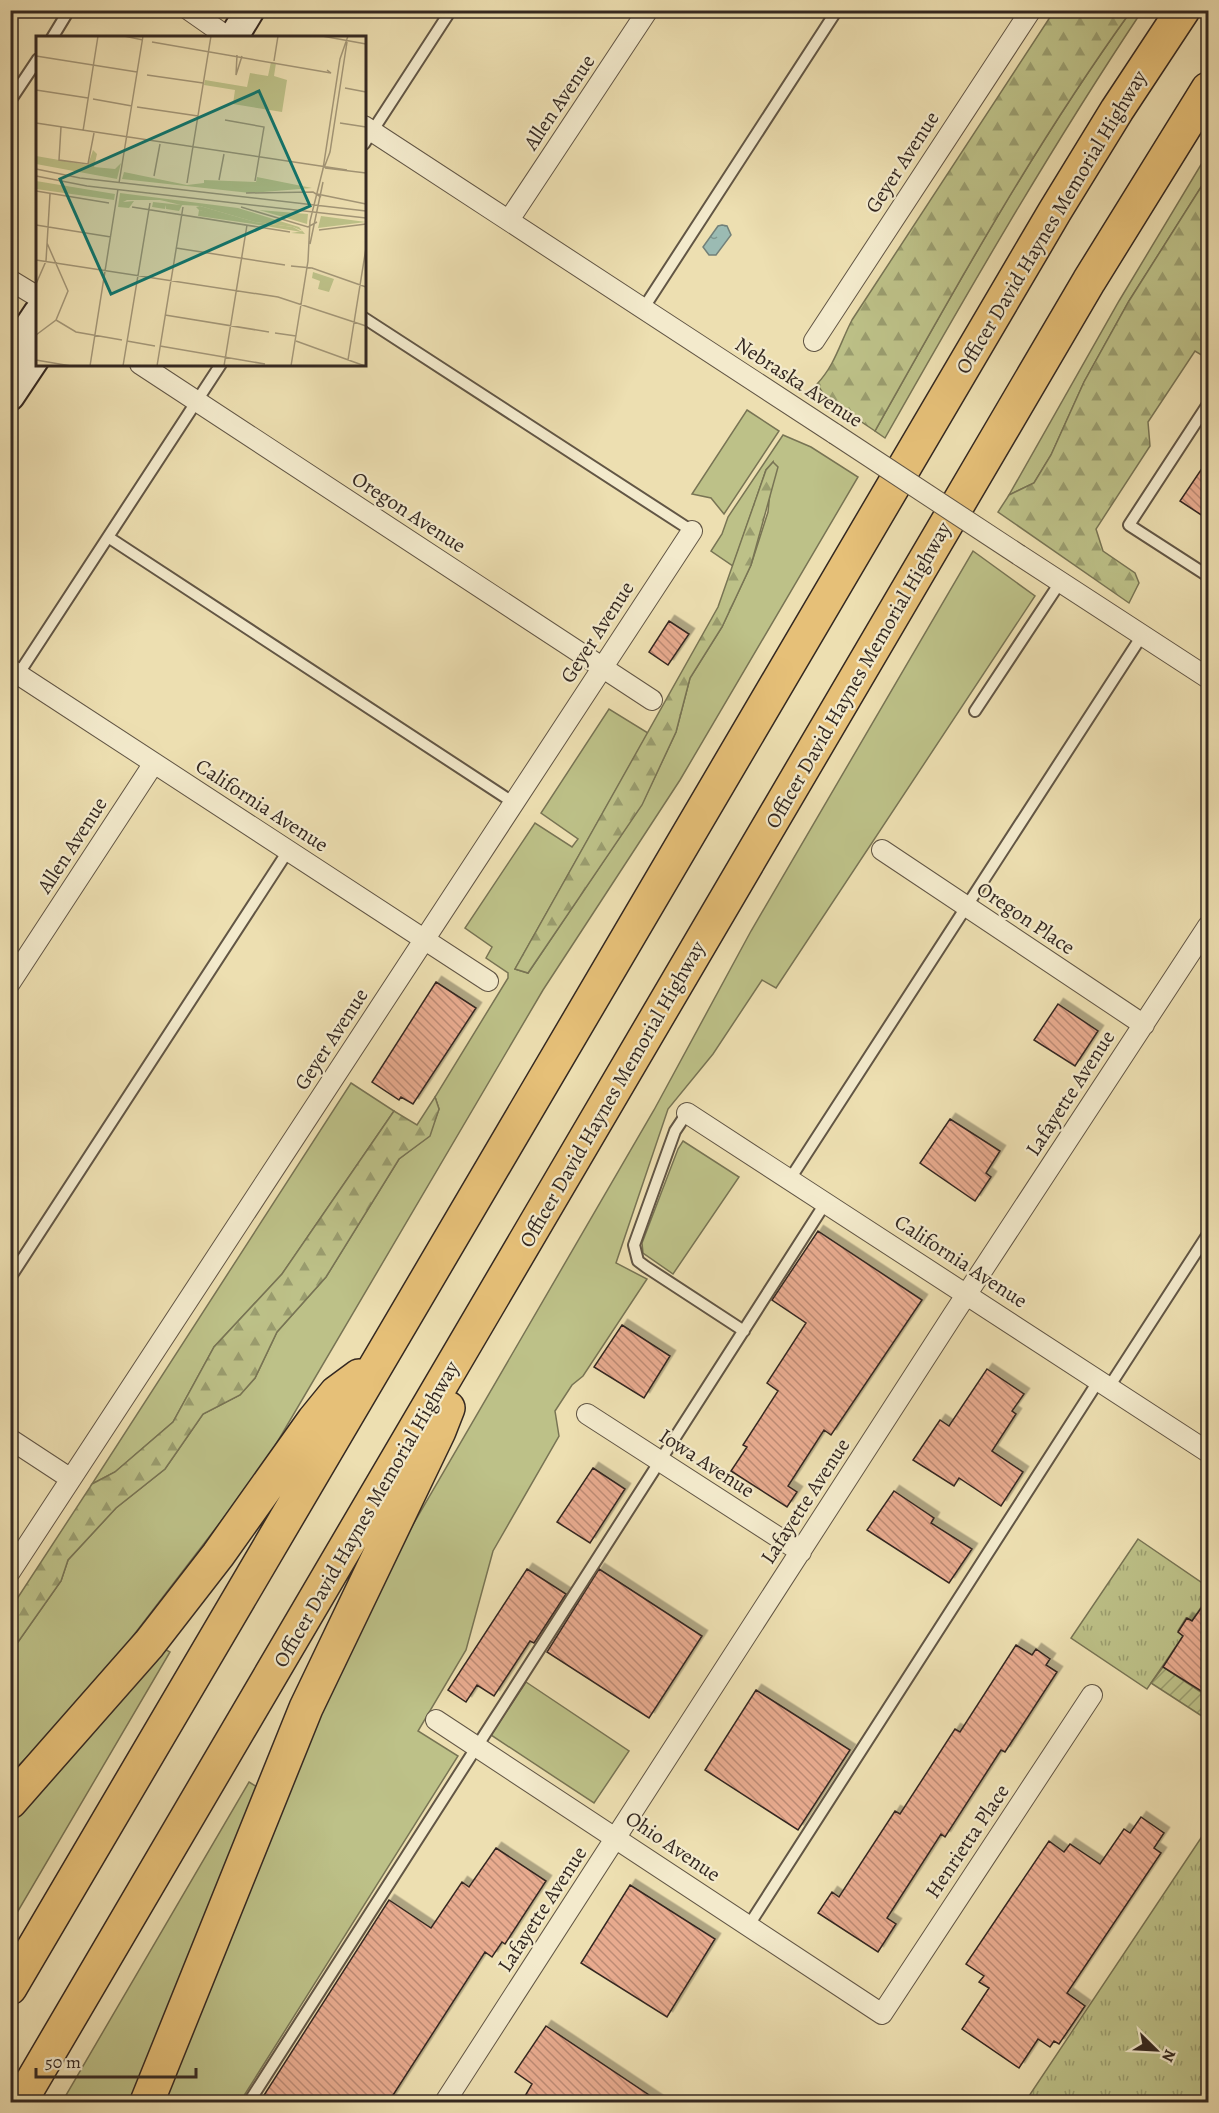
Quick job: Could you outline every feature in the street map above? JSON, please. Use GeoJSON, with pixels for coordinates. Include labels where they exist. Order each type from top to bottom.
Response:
{"type":"FeatureCollection","features":[{"type":"Feature","properties":{"kind":"highway","name":"Officer David Haynes Memorial Highway"},"geometry":{"type":"LineString","coordinates":[[10,1988],[1049,221],[1117,110],[1183,10]]}},
{"type":"Feature","properties":{"kind":"highway","name":"Officer David Haynes Memorial Highway"},"geometry":{"type":"LineString","coordinates":[[20,2103],[1089,281],[1209,89]]}},
{"type":"Feature","properties":{"kind":"highway"},"geometry":{"type":"LineString","coordinates":[[147,2103],[310,1698],[439,1431],[476,1326]]}},
{"type":"Feature","properties":{"kind":"highway"},"geometry":{"type":"LineString","coordinates":[[10,1802],[149,1644],[218,1555],[314,1420],[336,1394],[378,1362]]}},
{"type":"Feature","properties":{"kind":"main road"},"geometry":{"type":"LineString","coordinates":[[232,36],[250,10]]}},
{"type":"Feature","properties":{"kind":"main road"},"geometry":{"type":"LineString","coordinates":[[10,354],[36,316]]}},
{"type":"Feature","properties":{"kind":"main road"},"geometry":{"type":"LineString","coordinates":[[10,396],[36,357]]}},
{"type":"Feature","properties":{"kind":"street"},"geometry":{"type":"LineString","coordinates":[[189,10],[228,36]]}},
{"type":"Feature","properties":{"kind":"street","name":"Allen Avenue"},"geometry":{"type":"LineString","coordinates":[[509,220],[648,10]]}},
{"type":"Feature","properties":{"kind":"street","name":"Geyer Avenue"},"geometry":{"type":"LineString","coordinates":[[814,341],[1031,10]]}},
{"type":"Feature","properties":{"kind":"street","name":"Nebraska Avenue"},"geometry":{"type":"LineString","coordinates":[[367,134],[509,220],[1209,678]]}},
{"type":"Feature","properties":{"kind":"street"},"geometry":{"type":"LineString","coordinates":[[10,280],[36,296]]}},
{"type":"Feature","properties":{"kind":"street","name":"Oregon Avenue"},"geometry":{"type":"LineString","coordinates":[[143,366],[652,700]]}},
{"type":"Feature","properties":{"kind":"street","name":"Geyer Avenue"},"geometry":{"type":"LineString","coordinates":[[10,1572],[692,531]]}},
{"type":"Feature","properties":{"kind":"street","name":"California Avenue"},"geometry":{"type":"LineString","coordinates":[[13,677],[154,763],[488,981]]}},
{"type":"Feature","properties":{"kind":"street","name":"Allen Avenue"},"geometry":{"type":"LineString","coordinates":[[10,983],[154,763]]}},
{"type":"Feature","properties":{"kind":"street","name":"Oregon Place"},"geometry":{"type":"LineString","coordinates":[[882,850],[1144,1025]]}},
{"type":"Feature","properties":{"kind":"street","name":"Lafayette Avenue"},"geometry":{"type":"LineString","coordinates":[[445,2103],[967,1294],[1209,926]]}},
{"type":"Feature","properties":{"kind":"street","name":"California Avenue"},"geometry":{"type":"LineString","coordinates":[[687,1113],[1209,1452]]}},
{"type":"Feature","properties":{"kind":"street","name":"Iowa Avenue"},"geometry":{"type":"LineString","coordinates":[[588,1413],[801,1552]]}},
{"type":"Feature","properties":{"kind":"street"},"geometry":{"type":"LineString","coordinates":[[10,1439],[72,1479]]}},
{"type":"Feature","properties":{"kind":"street","name":"Henrietta Place"},"geometry":{"type":"LineString","coordinates":[[882,2014],[1092,1695]]}},
{"type":"Feature","properties":{"kind":"street","name":"Ohio Avenue"},"geometry":{"type":"LineString","coordinates":[[436,1720],[617,1837],[882,2014]]}},
{"type":"Feature","properties":{"kind":"lane"},"geometry":{"type":"LineString","coordinates":[[53,36],[69,10]]}},
{"type":"Feature","properties":{"kind":"lane"},"geometry":{"type":"LineString","coordinates":[[367,134],[451,10]]}},
{"type":"Feature","properties":{"kind":"lane"},"geometry":{"type":"LineString","coordinates":[[643,309],[837,10]]}},
{"type":"Feature","properties":{"kind":"lane"},"geometry":{"type":"LineString","coordinates":[[13,93],[36,62]]}},
{"type":"Feature","properties":{"kind":"lane"},"geometry":{"type":"LineString","coordinates":[[366,319],[692,531]]}},
{"type":"Feature","properties":{"kind":"lane"},"geometry":{"type":"LineString","coordinates":[[13,677],[220,366]]}},
{"type":"Feature","properties":{"kind":"lane"},"geometry":{"type":"LineString","coordinates":[[1209,404],[1129,525],[1209,576]]}},
{"type":"Feature","properties":{"kind":"lane"},"geometry":{"type":"LineString","coordinates":[[108,537],[514,802]]}},
{"type":"Feature","properties":{"kind":"lane"},"geometry":{"type":"LineString","coordinates":[[975,711],[1061,581]]}},
{"type":"Feature","properties":{"kind":"lane"},"geometry":{"type":"LineString","coordinates":[[790,1179],[1143,634]]}},
{"type":"Feature","properties":{"kind":"lane"},"geometry":{"type":"LineString","coordinates":[[10,1278],[288,850]]}},
{"type":"Feature","properties":{"kind":"lane"},"geometry":{"type":"LineString","coordinates":[[687,1113],[675,1131],[634,1245],[635,1254],[646,1267],[744,1331]]}},
{"type":"Feature","properties":{"kind":"lane"},"geometry":{"type":"LineString","coordinates":[[249,2103],[826,1202]]}},
{"type":"Feature","properties":{"kind":"lane"},"geometry":{"type":"LineString","coordinates":[[749,1925],[1104,1384],[1209,1234]]}},
{"type":"Feature","properties":{"kind":"green space"},"geometry":{"type":"Polygon","coordinates":[[[1054,11],[1131,11],[1029,165],[966,270],[875,431],[826,398],[817,384],[833,361],[852,320],[1054,11]]]}},
{"type":"Feature","properties":{"kind":"green space"},"geometry":{"type":"Polygon","coordinates":[[[1131,11],[1142,11],[1010,222],[885,438],[875,431],[966,270],[1062,113],[1131,11]]]}},
{"type":"Feature","properties":{"kind":"green space"},"geometry":{"type":"Polygon","coordinates":[[[1208,153],[1208,176],[1129,301],[1084,382],[1051,455],[1034,483],[1009,495],[1119,301],[1208,153]]]}},
{"type":"Feature","properties":{"kind":"green space"},"geometry":{"type":"Polygon","coordinates":[[[1208,176],[1208,359],[1195,351],[1148,422],[1150,446],[1096,529],[1103,551],[1135,573],[1139,583],[1129,603],[998,512],[1009,495],[1034,483],[1051,455],[1084,382],[1129,301],[1208,176]]]}},
{"type":"Feature","properties":{"kind":"green space"},"geometry":{"type":"Polygon","coordinates":[[[747,410],[779,431],[724,514],[711,498],[692,494],[747,410]]]}},
{"type":"Feature","properties":{"kind":"green space"},"geometry":{"type":"Polygon","coordinates":[[[783,435],[811,447],[858,477],[680,780],[543,990],[262,1468],[113,1662],[61,1723],[11,1773],[11,1652],[61,1581],[68,1560],[116,1508],[165,1469],[203,1414],[240,1395],[255,1378],[277,1332],[326,1277],[399,1159],[429,1136],[439,1109],[435,1097],[508,978],[508,973],[486,958],[492,947],[465,928],[535,823],[572,847],[578,839],[541,813],[609,709],[648,733],[515,969],[528,973],[642,804],[676,732],[690,678],[722,627],[751,565],[768,512],[773,462],[766,470],[733,566],[711,551],[722,534],[728,517],[783,435]]]}},
{"type":"Feature","properties":{"kind":"green space"},"geometry":{"type":"Polygon","coordinates":[[[773,462],[778,467],[751,565],[722,627],[690,678],[676,732],[642,805],[528,973],[515,969],[718,607],[766,470],[773,462]]]}},
{"type":"Feature","properties":{"kind":"green space"},"geometry":{"type":"Polygon","coordinates":[[[973,551],[1035,596],[776,988],[762,980],[713,1054],[668,1109],[616,1263],[647,1279],[583,1376],[572,1385],[555,1411],[559,1436],[493,1551],[466,1650],[418,1731],[458,1756],[240,2102],[159,2102],[279,1793],[379,1583],[654,1110],[751,931],[973,551]]]}},
{"type":"Feature","properties":{"kind":"green space"},"geometry":{"type":"Polygon","coordinates":[[[351,1083],[394,1111],[282,1274],[214,1347],[173,1422],[115,1472],[92,1484],[351,1083]]]}},
{"type":"Feature","properties":{"kind":"green space"},"geometry":{"type":"Polygon","coordinates":[[[435,1097],[439,1109],[430,1136],[399,1159],[326,1277],[277,1332],[255,1378],[240,1395],[203,1414],[165,1469],[116,1508],[68,1560],[61,1581],[11,1652],[11,1608],[92,1484],[115,1472],[173,1422],[214,1347],[282,1274],[394,1111],[417,1125],[435,1097]]]}},
{"type":"Feature","properties":{"kind":"green space"},"geometry":{"type":"Polygon","coordinates":[[[683,1141],[739,1177],[673,1274],[643,1253],[642,1243],[683,1141]]]}},
{"type":"Feature","properties":{"kind":"green space"},"geometry":{"type":"Polygon","coordinates":[[[1138,1539],[1208,1587],[1208,1597],[1192,1621],[1186,1618],[1178,1631],[1183,1636],[1147,1689],[1071,1638],[1138,1539]]]}},
{"type":"Feature","properties":{"kind":"green space"},"geometry":{"type":"Polygon","coordinates":[[[161,1647],[170,1652],[11,1923],[11,1820],[161,1647]]]}},
{"type":"Feature","properties":{"kind":"green space"},"geometry":{"type":"Polygon","coordinates":[[[1163,1667],[1208,1697],[1208,1720],[1151,1683],[1163,1667]]]}},
{"type":"Feature","properties":{"kind":"green space"},"geometry":{"type":"Polygon","coordinates":[[[526,1682],[629,1751],[594,1803],[491,1735],[526,1682]]]}},
{"type":"Feature","properties":{"kind":"green space"},"geometry":{"type":"Polygon","coordinates":[[[249,1782],[260,1789],[137,2102],[62,2102],[249,1782]]]}},
{"type":"Feature","properties":{"kind":"green space"},"geometry":{"type":"Polygon","coordinates":[[[1205,1832],[1208,1835],[1208,2102],[1025,2102],[1205,1832]]]}},
{"type":"Feature","properties":{"kind":"water"},"geometry":{"type":"Polygon","coordinates":[[[718,226],[727,226],[731,235],[716,255],[709,255],[703,247],[718,226]]]}},
{"type":"Feature","properties":{"kind":"building"},"geometry":{"type":"Polygon","coordinates":[[[1209,458],[1209,520],[1180,501],[1209,458]]]}},
{"type":"Feature","properties":{"kind":"building"},"geometry":{"type":"Polygon","coordinates":[[[669,621],[689,634],[668,665],[649,652],[669,621]]]}},
{"type":"Feature","properties":{"kind":"building"},"geometry":{"type":"Polygon","coordinates":[[[436,982],[476,1008],[413,1104],[401,1097],[399,1100],[372,1082],[436,982]]]}},
{"type":"Feature","properties":{"kind":"building"},"geometry":{"type":"Polygon","coordinates":[[[1058,1004],[1098,1031],[1075,1066],[1034,1040],[1058,1004]]]}},
{"type":"Feature","properties":{"kind":"building"},"geometry":{"type":"Polygon","coordinates":[[[950,1119],[1000,1151],[986,1173],[991,1177],[975,1201],[920,1163],[950,1119]]]}},
{"type":"Feature","properties":{"kind":"building"},"geometry":{"type":"Polygon","coordinates":[[[818,1231],[922,1300],[831,1435],[824,1430],[788,1486],[797,1492],[787,1507],[731,1471],[747,1447],[743,1445],[778,1391],[767,1383],[806,1323],[772,1300],[818,1231]]]}},
{"type":"Feature","properties":{"kind":"building"},"geometry":{"type":"Polygon","coordinates":[[[622,1325],[670,1356],[644,1398],[594,1367],[622,1325]]]}},
{"type":"Feature","properties":{"kind":"building"},"geometry":{"type":"Polygon","coordinates":[[[987,1369],[1024,1394],[1012,1411],[1016,1414],[992,1451],[1023,1472],[1001,1506],[959,1478],[954,1486],[913,1460],[940,1420],[949,1426],[987,1369]]]}},
{"type":"Feature","properties":{"kind":"building"},"geometry":{"type":"Polygon","coordinates":[[[593,1468],[625,1489],[590,1543],[557,1522],[593,1468]]]}},
{"type":"Feature","properties":{"kind":"building"},"geometry":{"type":"Polygon","coordinates":[[[894,1491],[934,1518],[931,1523],[972,1549],[949,1583],[867,1530],[894,1491]]]}},
{"type":"Feature","properties":{"kind":"building"},"geometry":{"type":"Polygon","coordinates":[[[527,1569],[566,1594],[534,1643],[530,1641],[494,1696],[477,1685],[466,1702],[448,1690],[527,1569]]]}},
{"type":"Feature","properties":{"kind":"building"},"geometry":{"type":"Polygon","coordinates":[[[599,1569],[702,1636],[649,1718],[547,1652],[599,1569]]]}},
{"type":"Feature","properties":{"kind":"building"},"geometry":{"type":"Polygon","coordinates":[[[1209,1597],[1209,1696],[1163,1667],[1183,1636],[1178,1632],[1187,1618],[1192,1621],[1209,1597]]]}},
{"type":"Feature","properties":{"kind":"building"},"geometry":{"type":"Polygon","coordinates":[[[1016,1645],[1032,1655],[1036,1649],[1050,1659],[1046,1665],[1057,1672],[1005,1752],[1001,1750],[945,1837],[941,1834],[887,1918],[896,1924],[878,1952],[818,1913],[832,1892],[839,1897],[895,1811],[900,1814],[955,1729],[960,1732],[1016,1645]]]}},
{"type":"Feature","properties":{"kind":"building"},"geometry":{"type":"Polygon","coordinates":[[[756,1690],[850,1750],[798,1830],[705,1770],[756,1690]]]}},
{"type":"Feature","properties":{"kind":"building"},"geometry":{"type":"Polygon","coordinates":[[[1141,1817],[1164,1833],[1154,1848],[1161,1853],[1067,1993],[1085,2006],[1059,2044],[1054,2041],[1050,2047],[1038,2039],[1019,2068],[962,2029],[989,1988],[979,1982],[984,1976],[966,1964],[1049,1841],[1064,1852],[1070,1844],[1100,1864],[1124,1829],[1130,1833],[1141,1817]]]}},
{"type":"Feature","properties":{"kind":"building"},"geometry":{"type":"Polygon","coordinates":[[[496,1848],[546,1881],[505,1944],[502,1942],[492,1957],[485,1952],[388,2103],[259,2103],[389,1900],[431,1928],[462,1882],[469,1887],[496,1848]]]}},
{"type":"Feature","properties":{"kind":"building"},"geometry":{"type":"Polygon","coordinates":[[[630,1885],[715,1939],[667,2017],[581,1963],[630,1885]]]}},
{"type":"Feature","properties":{"kind":"building"},"geometry":{"type":"Polygon","coordinates":[[[546,2026],[661,2103],[521,2103],[532,2084],[515,2072],[546,2026]]]}}]}
